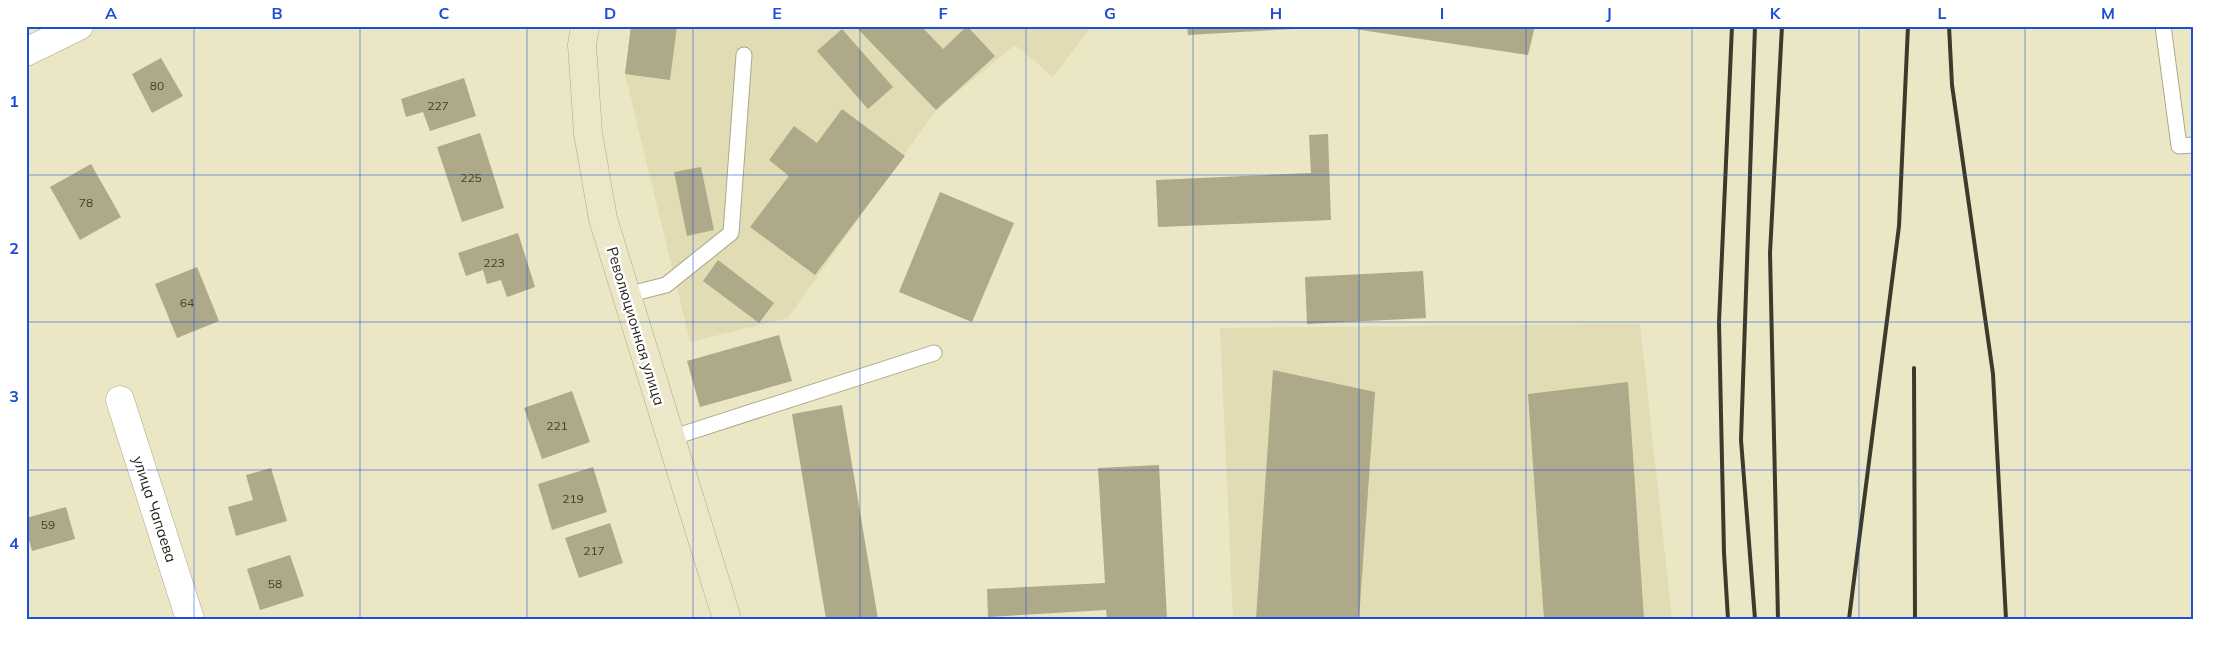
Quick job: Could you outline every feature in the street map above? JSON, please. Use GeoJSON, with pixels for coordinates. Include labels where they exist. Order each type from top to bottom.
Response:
{"type":"FeatureCollection","features":[{"type":"Feature","properties":{"kind":"main road","name":"Революционная улица"},"geometry":{"type":"LineString","coordinates":[[584,26],[582,45],[588,132],[603,219],[727,619]]}},
{"type":"Feature","properties":{"kind":"street"},"geometry":{"type":"LineString","coordinates":[[26,52],[79,26]]}},
{"type":"Feature","properties":{"kind":"street","name":"улица Чапаева"},"geometry":{"type":"LineString","coordinates":[[120,400],[190,619]]}},
{"type":"Feature","properties":{"kind":"lane"},"geometry":{"type":"LineString","coordinates":[[2163,26],[2180,146],[2193,145]]}},
{"type":"Feature","properties":{"kind":"lane"},"geometry":{"type":"LineString","coordinates":[[626,294],[666,285],[731,233],[744,55]]}},
{"type":"Feature","properties":{"kind":"lane"},"geometry":{"type":"LineString","coordinates":[[671,438],[934,353]]}},
{"type":"Feature","properties":{"kind":"shaded area"},"geometry":{"type":"Polygon","coordinates":[[[631,26],[1092,26],[1053,77],[1015,45],[936,110],[788,318],[690,342],[625,74],[631,26]]]}},
{"type":"Feature","properties":{"kind":"shaded area"},"geometry":{"type":"Polygon","coordinates":[[[1640,324],[1672,619],[1233,619],[1220,328],[1640,324]]]}},
{"type":"Feature","properties":{"kind":"building"},"geometry":{"type":"Polygon","coordinates":[[[631,26],[677,26],[670,80],[625,74],[631,26]]]}},
{"type":"Feature","properties":{"kind":"building"},"geometry":{"type":"Polygon","coordinates":[[[855,26],[921,26],[943,49],[967,26],[995,56],[936,110],[855,26]]]}},
{"type":"Feature","properties":{"kind":"building"},"geometry":{"type":"Polygon","coordinates":[[[1187,26],[1312,26],[1312,28],[1188,35],[1187,26]]]}},
{"type":"Feature","properties":{"kind":"building"},"geometry":{"type":"Polygon","coordinates":[[[1334,26],[1535,26],[1528,55],[1334,26]]]}},
{"type":"Feature","properties":{"kind":"building"},"geometry":{"type":"Polygon","coordinates":[[[842,29],[893,87],[868,109],[817,51],[842,29]]]}},
{"type":"Feature","properties":{"kind":"building"},"geometry":{"type":"Polygon","coordinates":[[[161,58],[183,96],[152,113],[132,74],[161,58]]]}},
{"type":"Feature","properties":{"kind":"building"},"geometry":{"type":"Polygon","coordinates":[[[464,78],[476,116],[430,131],[423,112],[406,117],[401,99],[464,78]]]}},
{"type":"Feature","properties":{"kind":"building"},"geometry":{"type":"Polygon","coordinates":[[[842,109],[905,156],[815,275],[750,227],[789,176],[769,160],[794,126],[817,143],[842,109]]]}},
{"type":"Feature","properties":{"kind":"building"},"geometry":{"type":"Polygon","coordinates":[[[480,133],[504,208],[462,222],[437,147],[480,133]]]}},
{"type":"Feature","properties":{"kind":"building"},"geometry":{"type":"Polygon","coordinates":[[[1328,134],[1331,220],[1158,227],[1156,180],[1311,173],[1309,135],[1328,134]]]}},
{"type":"Feature","properties":{"kind":"building"},"geometry":{"type":"Polygon","coordinates":[[[91,164],[121,217],[80,240],[50,187],[91,164]]]}},
{"type":"Feature","properties":{"kind":"building"},"geometry":{"type":"Polygon","coordinates":[[[701,167],[714,230],[687,236],[674,172],[701,167]]]}},
{"type":"Feature","properties":{"kind":"building"},"geometry":{"type":"Polygon","coordinates":[[[940,192],[1014,223],[972,322],[899,292],[940,192]]]}},
{"type":"Feature","properties":{"kind":"building"},"geometry":{"type":"Polygon","coordinates":[[[518,233],[535,287],[507,297],[501,280],[487,284],[483,270],[466,276],[458,253],[518,233]]]}},
{"type":"Feature","properties":{"kind":"building"},"geometry":{"type":"Polygon","coordinates":[[[718,260],[774,303],[759,323],[703,281],[718,260]]]}},
{"type":"Feature","properties":{"kind":"building"},"geometry":{"type":"Polygon","coordinates":[[[197,267],[219,321],[177,338],[155,284],[197,267]]]}},
{"type":"Feature","properties":{"kind":"building"},"geometry":{"type":"Polygon","coordinates":[[[1423,271],[1426,318],[1307,324],[1305,277],[1423,271]]]}},
{"type":"Feature","properties":{"kind":"building"},"geometry":{"type":"Polygon","coordinates":[[[779,335],[792,381],[700,407],[687,361],[779,335]]]}},
{"type":"Feature","properties":{"kind":"building"},"geometry":{"type":"Polygon","coordinates":[[[1273,370],[1375,392],[1359,619],[1256,619],[1273,370]]]}},
{"type":"Feature","properties":{"kind":"building"},"geometry":{"type":"Polygon","coordinates":[[[1628,382],[1644,619],[1544,619],[1528,394],[1628,382]]]}},
{"type":"Feature","properties":{"kind":"building"},"geometry":{"type":"Polygon","coordinates":[[[572,391],[590,442],[542,459],[524,408],[572,391]]]}},
{"type":"Feature","properties":{"kind":"building"},"geometry":{"type":"Polygon","coordinates":[[[842,405],[878,619],[826,619],[792,414],[842,405]]]}},
{"type":"Feature","properties":{"kind":"building"},"geometry":{"type":"Polygon","coordinates":[[[1159,465],[1167,619],[1107,619],[1106,610],[988,617],[987,589],[1105,583],[1098,468],[1159,465]]]}},
{"type":"Feature","properties":{"kind":"building"},"geometry":{"type":"Polygon","coordinates":[[[593,467],[607,512],[552,530],[538,484],[593,467]]]}},
{"type":"Feature","properties":{"kind":"building"},"geometry":{"type":"Polygon","coordinates":[[[271,468],[287,521],[236,536],[228,507],[253,500],[246,475],[271,468]]]}},
{"type":"Feature","properties":{"kind":"building"},"geometry":{"type":"Polygon","coordinates":[[[66,507],[75,539],[32,551],[26,529],[26,518],[66,507]]]}},
{"type":"Feature","properties":{"kind":"building"},"geometry":{"type":"Polygon","coordinates":[[[610,523],[623,563],[579,578],[565,538],[610,523]]]}},
{"type":"Feature","properties":{"kind":"building"},"geometry":{"type":"Polygon","coordinates":[[[290,555],[304,596],[260,610],[247,569],[290,555]]]}},
{"type":"Feature","properties":{"kind":"railway"},"geometry":{"type":"LineString","coordinates":[[1728,619],[1724,553],[1719,322],[1732,26]]}},
{"type":"Feature","properties":{"kind":"railway"},"geometry":{"type":"LineString","coordinates":[[1755,26],[1741,440],[1755,619]]}},
{"type":"Feature","properties":{"kind":"railway"},"geometry":{"type":"LineString","coordinates":[[1778,619],[1770,253],[1782,26]]}},
{"type":"Feature","properties":{"kind":"railway"},"geometry":{"type":"LineString","coordinates":[[1849,619],[1899,226],[1908,26]]}},
{"type":"Feature","properties":{"kind":"railway"},"geometry":{"type":"LineString","coordinates":[[1949,26],[1952,85],[1993,374],[2006,619]]}},
{"type":"Feature","properties":{"kind":"railway"},"geometry":{"type":"LineString","coordinates":[[1914,368],[1915,619]]}}]}
